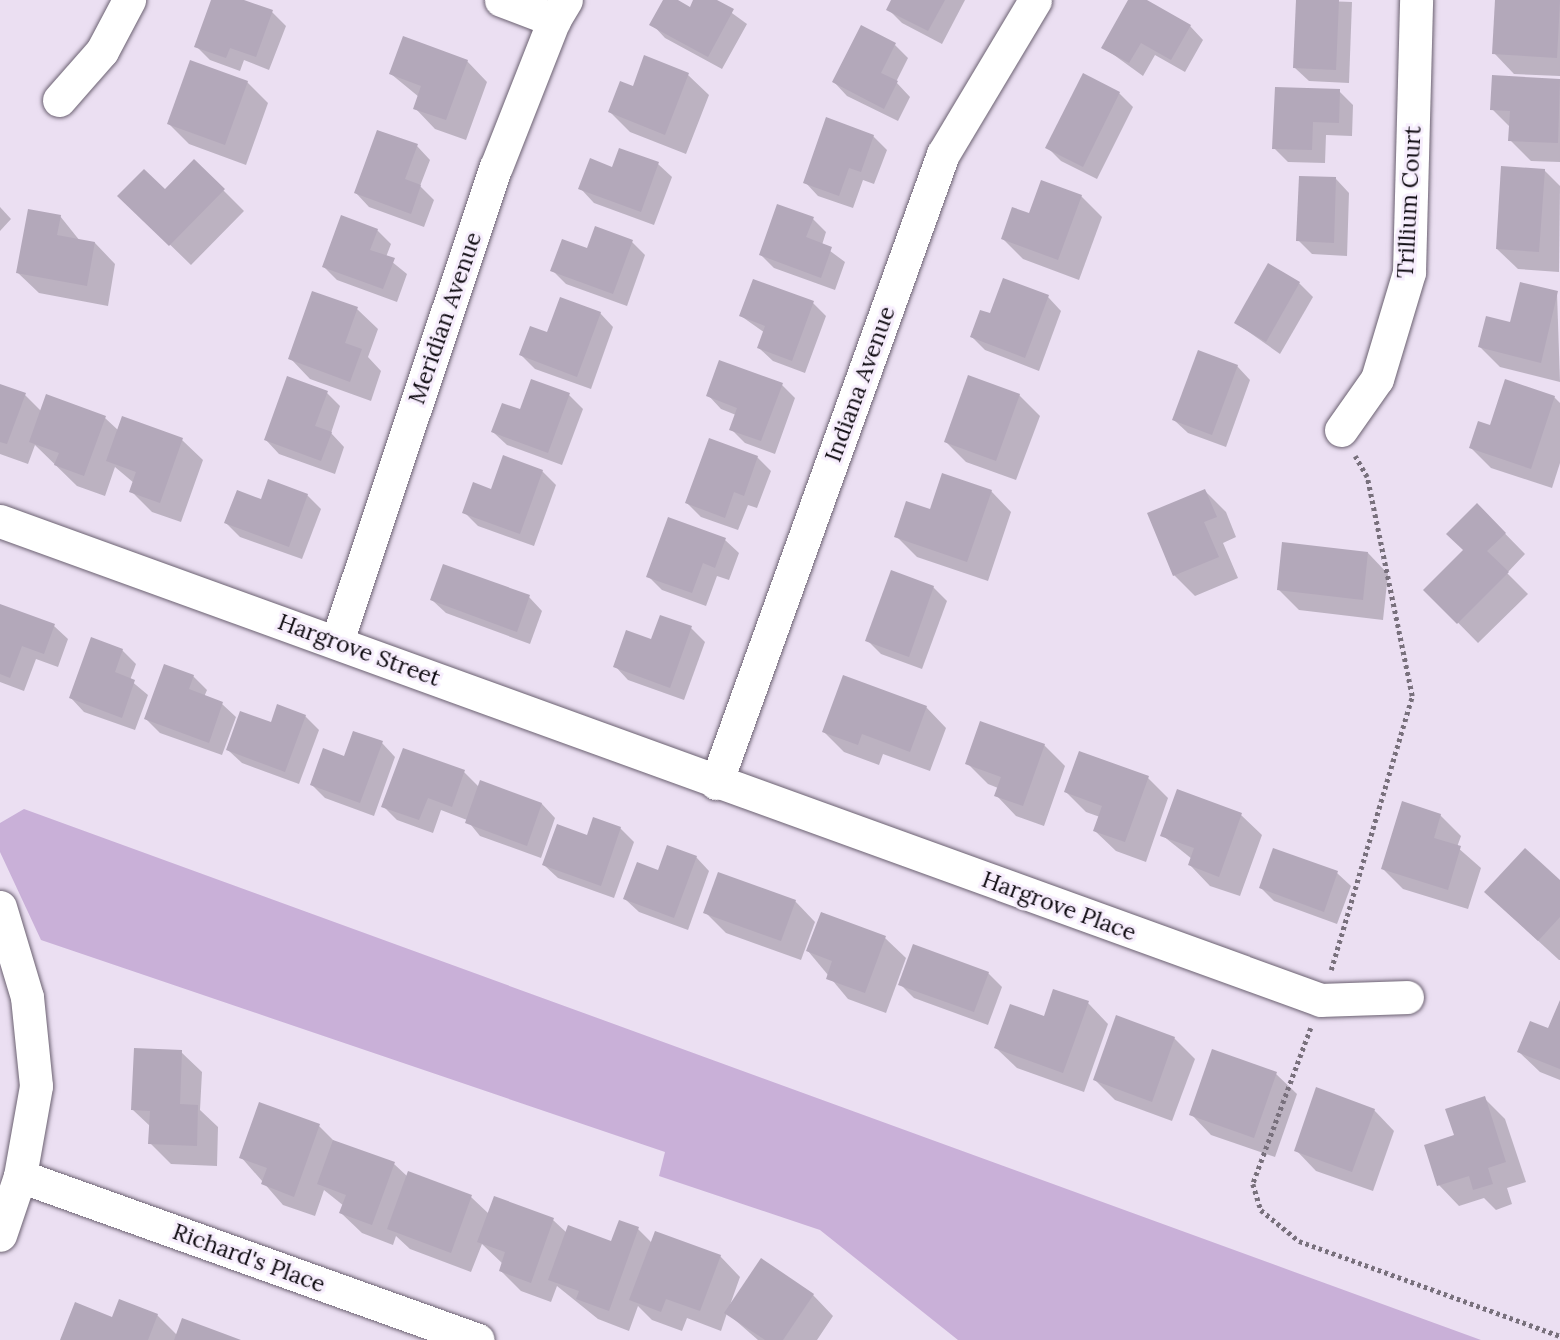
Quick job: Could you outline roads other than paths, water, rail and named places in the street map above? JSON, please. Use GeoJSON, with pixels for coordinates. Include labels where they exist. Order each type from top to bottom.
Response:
{"type":"FeatureCollection","features":[{"type":"Feature","properties":{"kind":"street"},"geometry":{"type":"LineString","coordinates":[[59,100],[102,51],[129,0]]}},
{"type":"Feature","properties":{"kind":"street"},"geometry":{"type":"LineString","coordinates":[[501,0],[560,10]]}},
{"type":"Feature","properties":{"kind":"street","name":"Indiana Avenue"},"geometry":{"type":"LineString","coordinates":[[716,783],[943,154],[1035,0]]}},
{"type":"Feature","properties":{"kind":"street","name":"Trillium Court"},"geometry":{"type":"LineString","coordinates":[[1341,430],[1377,379],[1409,272],[1416,0]]}},
{"type":"Feature","properties":{"kind":"street","name":"Meridian Avenue"},"geometry":{"type":"LineString","coordinates":[[337,641],[496,167],[560,10]]}},
{"type":"Feature","properties":{"kind":"street","name":"Hargrove Street"},"geometry":{"type":"LineString","coordinates":[[0,521],[337,641],[716,783]]}},
{"type":"Feature","properties":{"kind":"street","name":"Hargrove Place"},"geometry":{"type":"LineString","coordinates":[[716,783],[1321,1000],[1407,997]]}},
{"type":"Feature","properties":{"kind":"street"},"geometry":{"type":"LineString","coordinates":[[0,907],[27,997],[36,1086],[20,1176],[0,1235]]}},
{"type":"Feature","properties":{"kind":"street","name":"Richard's Place"},"geometry":{"type":"LineString","coordinates":[[20,1176],[478,1340]]}}]}
